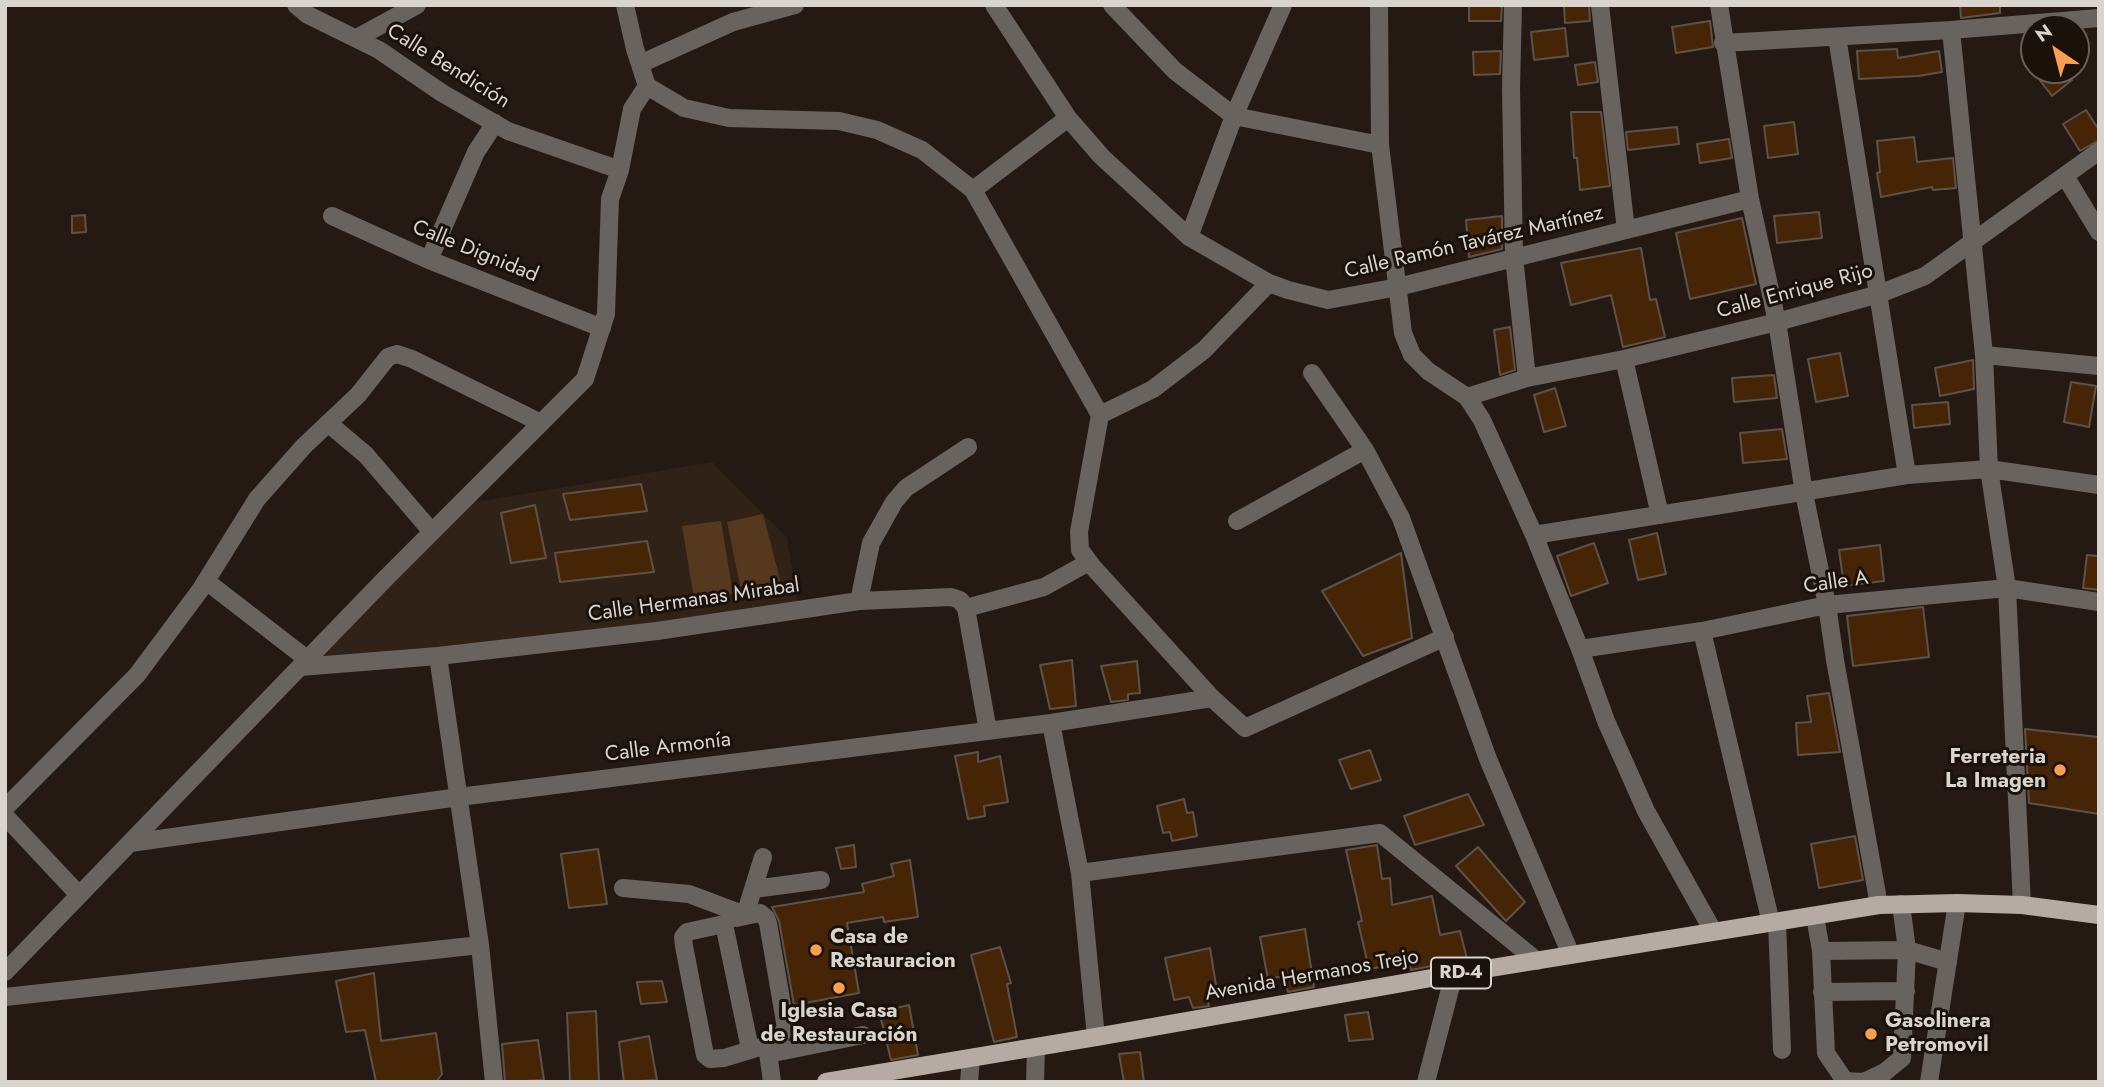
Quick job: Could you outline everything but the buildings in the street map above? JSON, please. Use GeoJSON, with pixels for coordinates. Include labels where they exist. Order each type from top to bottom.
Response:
{"type":"FeatureCollection","features":[{"type":"Feature","properties":{"kind":"main road","name":"Avenida Hermanos Trejo"},"geometry":{"type":"LineString","coordinates":[[826,1082],[1454,974],[1879,905],[1957,902],[2022,905],[2099,915]]}},
{"type":"Feature","properties":{"kind":"street","name":"Calle Bendición"},"geometry":{"type":"LineString","coordinates":[[296,5],[308,15],[379,50],[442,93],[508,131],[620,170]]}},
{"type":"Feature","properties":{"kind":"street"},"geometry":{"type":"LineString","coordinates":[[357,38],[417,5]]}},
{"type":"Feature","properties":{"kind":"street"},"geometry":{"type":"LineString","coordinates":[[625,5],[647,86],[684,108],[729,118],[839,121],[877,130],[922,150],[973,190],[1100,415],[1079,532],[1080,550],[1212,698],[1245,728],[1445,637]]}},
{"type":"Feature","properties":{"kind":"street"},"geometry":{"type":"LineString","coordinates":[[640,64],[733,22],[795,5]]}},
{"type":"Feature","properties":{"kind":"street","name":"Calle Ramón Tavárez Martínez"},"geometry":{"type":"LineString","coordinates":[[995,5],[1068,118],[1102,157],[1189,237],[1269,283],[1328,300],[1398,287],[1750,199]]}},
{"type":"Feature","properties":{"kind":"street"},"geometry":{"type":"LineString","coordinates":[[1112,5],[1175,71],[1234,116],[1380,145]]}},
{"type":"Feature","properties":{"kind":"street"},"geometry":{"type":"LineString","coordinates":[[1189,237],[1234,116],[1283,5]]}},
{"type":"Feature","properties":{"kind":"street"},"geometry":{"type":"LineString","coordinates":[[1379,5],[1380,145],[1403,333],[1412,355],[1428,371],[1467,397],[1482,420],[1534,536],[1606,721],[1646,811],[1713,931]]}},
{"type":"Feature","properties":{"kind":"street"},"geometry":{"type":"LineString","coordinates":[[1513,5],[1511,88],[1514,257],[1527,378]]}},
{"type":"Feature","properties":{"kind":"street"},"geometry":{"type":"LineString","coordinates":[[1600,5],[1626,230]]}},
{"type":"Feature","properties":{"kind":"street"},"geometry":{"type":"LineString","coordinates":[[1719,5],[1750,199],[1777,322],[1804,493],[1827,605],[1879,905]]}},
{"type":"Feature","properties":{"kind":"street"},"geometry":{"type":"LineString","coordinates":[[1723,43],[1951,30],[2099,18]]}},
{"type":"Feature","properties":{"kind":"street"},"geometry":{"type":"LineString","coordinates":[[1951,30],[1984,355],[1989,469],[2007,588],[2022,905]]}},
{"type":"Feature","properties":{"kind":"street"},"geometry":{"type":"LineString","coordinates":[[1837,37],[1907,475]]}},
{"type":"Feature","properties":{"kind":"street"},"geometry":{"type":"LineString","coordinates":[[5,972],[432,531],[585,379],[606,314],[610,199],[620,170],[632,109],[647,86]]}},
{"type":"Feature","properties":{"kind":"street"},"geometry":{"type":"LineString","coordinates":[[973,190],[1068,118]]}},
{"type":"Feature","properties":{"kind":"street"},"geometry":{"type":"LineString","coordinates":[[429,260],[476,152],[495,123]]}},
{"type":"Feature","properties":{"kind":"street","name":"Calle Enrique Rijo"},"geometry":{"type":"LineString","coordinates":[[1467,397],[1527,378],[1624,359],[1879,294],[1925,276],[2099,151]]}},
{"type":"Feature","properties":{"kind":"street"},"geometry":{"type":"LineString","coordinates":[[2065,176],[2099,232]]}},
{"type":"Feature","properties":{"kind":"street","name":"Calle Dignidad"},"geometry":{"type":"LineString","coordinates":[[332,216],[429,260],[602,328]]}},
{"type":"Feature","properties":{"kind":"street"},"geometry":{"type":"LineString","coordinates":[[1100,415],[1153,388],[1204,350],[1269,283]]}},
{"type":"Feature","properties":{"kind":"street"},"geometry":{"type":"LineString","coordinates":[[5,808],[137,675],[206,581],[257,499],[304,446],[358,395],[388,357],[397,354],[412,359],[541,423]]}},
{"type":"Feature","properties":{"kind":"street"},"geometry":{"type":"LineString","coordinates":[[1984,355],[2099,366]]}},
{"type":"Feature","properties":{"kind":"street"},"geometry":{"type":"LineString","coordinates":[[1624,359],[1660,515]]}},
{"type":"Feature","properties":{"kind":"street"},"geometry":{"type":"LineString","coordinates":[[1312,373],[1365,450],[1401,518],[1489,759],[1571,955]]}},
{"type":"Feature","properties":{"kind":"street"},"geometry":{"type":"LineString","coordinates":[[328,423],[366,455],[432,531]]}},
{"type":"Feature","properties":{"kind":"street"},"geometry":{"type":"LineString","coordinates":[[859,601],[871,543],[894,502],[906,488],[968,447]]}},
{"type":"Feature","properties":{"kind":"street"},"geometry":{"type":"LineString","coordinates":[[1237,521],[1365,450]]}},
{"type":"Feature","properties":{"kind":"street"},"geometry":{"type":"LineString","coordinates":[[1534,536],[1907,475],[1989,469],[2099,485]]}},
{"type":"Feature","properties":{"kind":"street"},"geometry":{"type":"LineString","coordinates":[[988,731],[966,608],[1044,587],[1089,562]]}},
{"type":"Feature","properties":{"kind":"street"},"geometry":{"type":"LineString","coordinates":[[206,581],[303,663]]}},
{"type":"Feature","properties":{"kind":"street","name":"Calle A"},"geometry":{"type":"LineString","coordinates":[[1580,649],[1702,631],[1827,605],[2007,588],[2099,603]]}},
{"type":"Feature","properties":{"kind":"street","name":"Calle Hermanas Mirabal"},"geometry":{"type":"LineString","coordinates":[[303,663],[438,656],[657,631],[859,601],[951,597],[960,600],[966,608]]}},
{"type":"Feature","properties":{"kind":"street"},"geometry":{"type":"LineString","coordinates":[[1702,631],[1774,922],[1782,1049]]}},
{"type":"Feature","properties":{"kind":"street"},"geometry":{"type":"LineString","coordinates":[[438,656],[480,945],[494,1082]]}},
{"type":"Feature","properties":{"kind":"street","name":"Calle Armonía"},"geometry":{"type":"LineString","coordinates":[[130,843],[459,797],[1051,723],[1212,698]]}},
{"type":"Feature","properties":{"kind":"street"},"geometry":{"type":"LineString","coordinates":[[1051,723],[1080,873],[1096,1037]]}},
{"type":"Feature","properties":{"kind":"street"},"geometry":{"type":"LineString","coordinates":[[5,816],[79,895]]}},
{"type":"Feature","properties":{"kind":"street"},"geometry":{"type":"LineString","coordinates":[[1080,873],[1380,833],[1536,961]]}},
{"type":"Feature","properties":{"kind":"street"},"geometry":{"type":"LineString","coordinates":[[745,915],[764,857]]}},
{"type":"Feature","properties":{"kind":"street"},"geometry":{"type":"LineString","coordinates":[[754,889],[821,880]]}},
{"type":"Feature","properties":{"kind":"street"},"geometry":{"type":"LineString","coordinates":[[623,888],[689,894],[745,915]]}},
{"type":"Feature","properties":{"kind":"street"},"geometry":{"type":"LineString","coordinates":[[1929,1082],[1957,902]]}},
{"type":"Feature","properties":{"kind":"street"},"geometry":{"type":"LineString","coordinates":[[1815,916],[1821,951],[1826,1052],[1845,1081],[1863,1082],[1885,1072],[1902,1058],[1907,950],[1900,904]]}},
{"type":"Feature","properties":{"kind":"street"},"geometry":{"type":"LineString","coordinates":[[762,1049],[783,1034],[786,1028],[766,918],[760,913],[745,915],[724,924],[687,932],[683,937],[705,1055],[716,1059],[762,1049],[863,1035]]}},
{"type":"Feature","properties":{"kind":"street"},"geometry":{"type":"LineString","coordinates":[[724,924],[772,1082]]}},
{"type":"Feature","properties":{"kind":"street"},"geometry":{"type":"LineString","coordinates":[[5,997],[480,945]]}},
{"type":"Feature","properties":{"kind":"street"},"geometry":{"type":"LineString","coordinates":[[1821,951],[1907,950],[1948,962]]}},
{"type":"Feature","properties":{"kind":"street"},"geometry":{"type":"LineString","coordinates":[[1426,1082],[1454,974]]}},
{"type":"Feature","properties":{"kind":"street"},"geometry":{"type":"LineString","coordinates":[[1822,992],[1906,991]]}},
{"type":"Feature","properties":{"kind":"street"},"geometry":{"type":"LineString","coordinates":[[1035,1082],[1036,1048]]}},
{"type":"Feature","properties":{"kind":"street"},"geometry":{"type":"LineString","coordinates":[[969,1082],[971,1058]]}},
{"type":"Feature","properties":{"kind":"shaded area"},"geometry":{"type":"Polygon","coordinates":[[[712,462],[787,538],[799,610],[300,667],[459,505],[712,462]]]}},
{"type":"Feature","properties":{"kind":"shaded area"},"geometry":{"type":"Polygon","coordinates":[[[763,514],[783,591],[742,595],[727,522],[763,514]]]}},
{"type":"Feature","properties":{"kind":"shaded area"},"geometry":{"type":"Polygon","coordinates":[[[721,521],[733,594],[694,598],[682,526],[721,521]]]}},
{"type":"Feature","properties":{"kind":"place","name":"Ferreteria La Imagen"},"geometry":{"type":"Point","coordinates":[2060,770]}},
{"type":"Feature","properties":{"kind":"place","name":"Casa de Restauracion"},"geometry":{"type":"Point","coordinates":[816,950]}},
{"type":"Feature","properties":{"kind":"place","name":"Iglesia Casa de Restauración"},"geometry":{"type":"Point","coordinates":[839,988]}},
{"type":"Feature","properties":{"kind":"place","name":"Gasolinera Petromovil"},"geometry":{"type":"Point","coordinates":[1871,1034]}}]}
